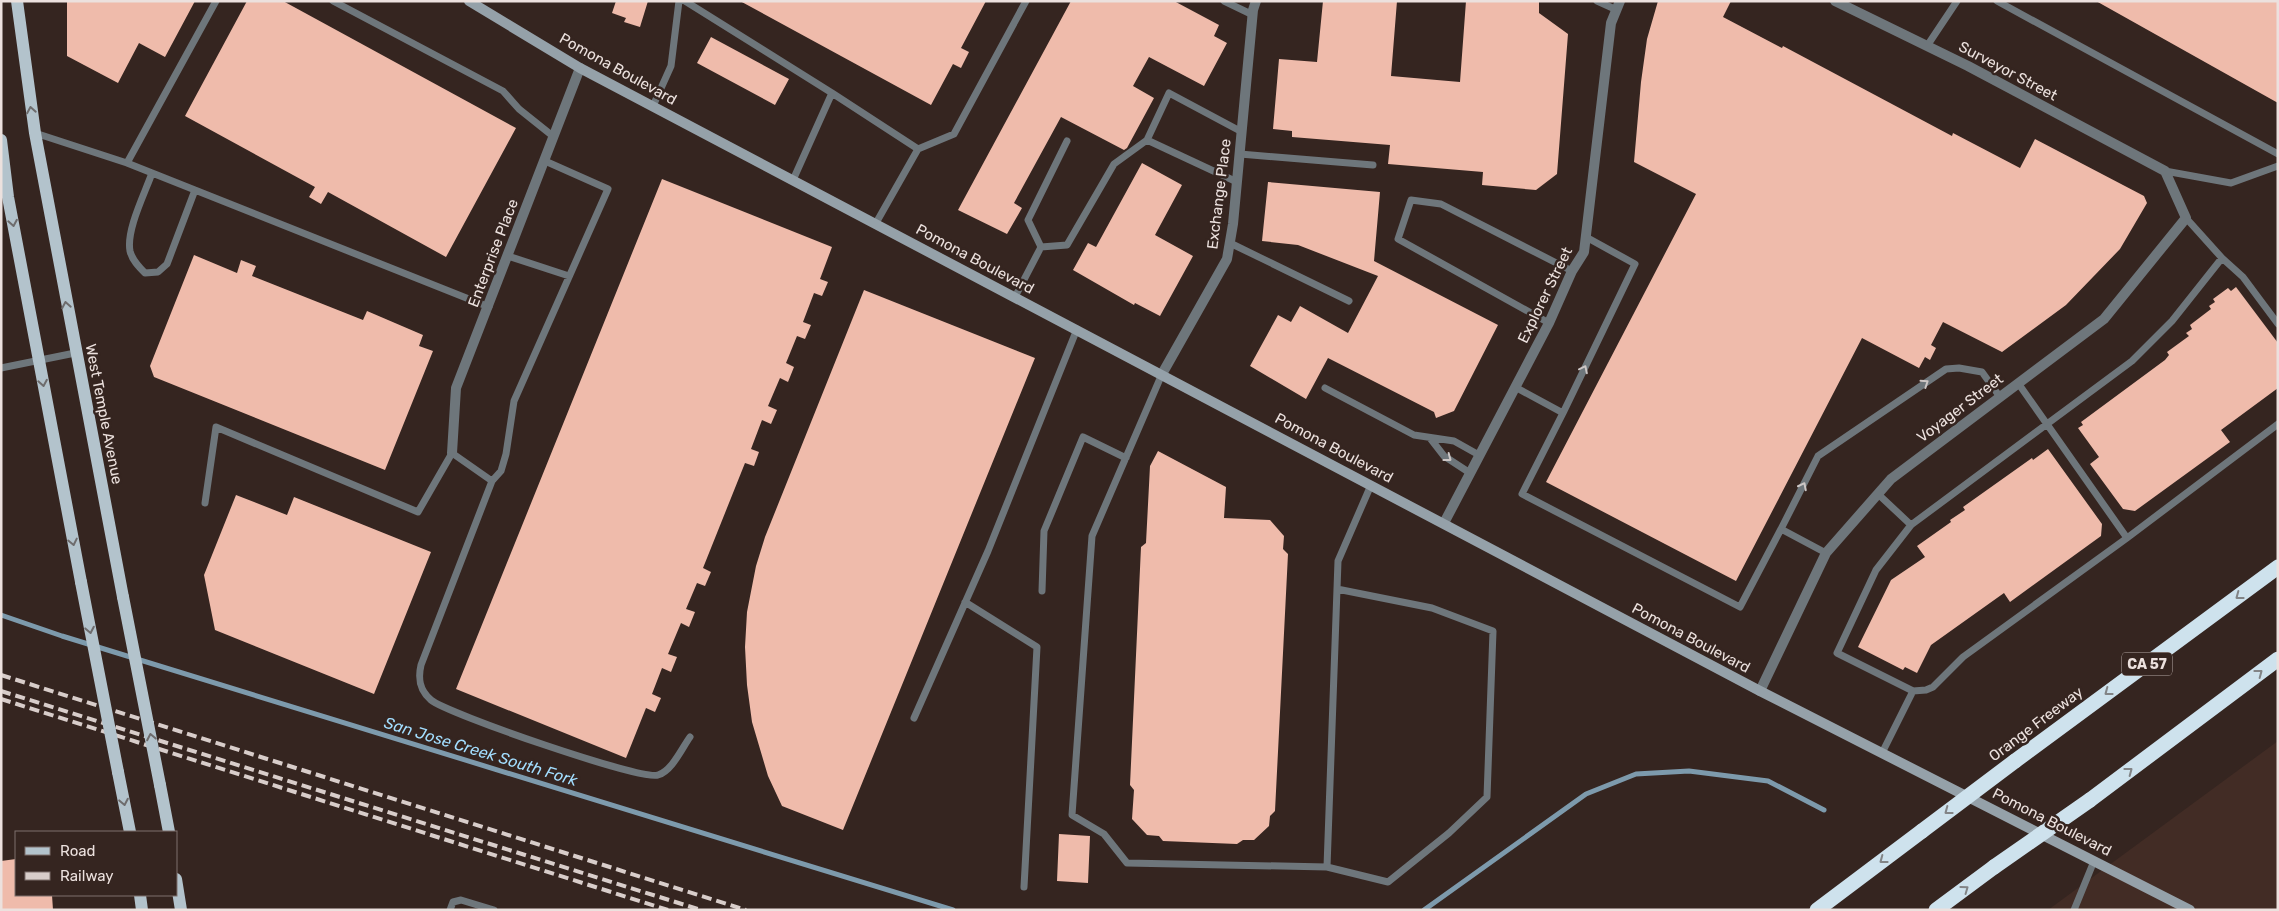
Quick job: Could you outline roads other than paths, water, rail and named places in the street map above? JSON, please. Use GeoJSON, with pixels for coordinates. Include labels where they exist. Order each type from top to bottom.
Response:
{"type":"FeatureCollection","features":[{"type":"Feature","properties":{"kind":"highway","name":"Orange Freeway"},"geometry":{"type":"LineString","coordinates":[[1816,910],[2278,567]]}},
{"type":"Feature","properties":{"kind":"highway"},"geometry":{"type":"LineString","coordinates":[[1936,910],[2090,800],[2278,659]]}},
{"type":"Feature","properties":{"kind":"main road","name":"West Temple Avenue"},"geometry":{"type":"LineString","coordinates":[[17,1],[35,133],[75,352],[169,831]]}},
{"type":"Feature","properties":{"kind":"main road"},"geometry":{"type":"LineString","coordinates":[[1,140],[8,197],[38,360],[130,831]]}},
{"type":"Feature","properties":{"kind":"main road"},"geometry":{"type":"LineString","coordinates":[[178,891],[181,910]]}},
{"type":"Feature","properties":{"kind":"main road"},"geometry":{"type":"LineString","coordinates":[[140,896],[142,910]]}},
{"type":"Feature","properties":{"kind":"street","name":"Pomona Boulevard"},"geometry":{"type":"LineString","coordinates":[[469,1],[580,68],[1760,691],[2190,910]]}},
{"type":"Feature","properties":{"kind":"street","name":"Exchange Place"},"geometry":{"type":"LineString","coordinates":[[1162,374],[1227,260],[1256,1]]}},
{"type":"Feature","properties":{"kind":"street","name":"Surveyor Street"},"geometry":{"type":"LineString","coordinates":[[1835,1],[1927,46],[2165,171]]}},
{"type":"Feature","properties":{"kind":"street","name":"Explorer Street"},"geometry":{"type":"LineString","coordinates":[[1444,523],[1549,323],[1572,271],[1584,252],[1611,23],[1619,6]]}},
{"type":"Feature","properties":{"kind":"street","name":"Enterprise Place"},"geometry":{"type":"LineString","coordinates":[[452,453],[456,388],[489,307],[580,68]]}},
{"type":"Feature","properties":{"kind":"street"},"geometry":{"type":"LineString","coordinates":[[2165,171],[2186,218]]}},
{"type":"Feature","properties":{"kind":"street","name":"Voyager Street"},"geometry":{"type":"LineString","coordinates":[[1760,691],[1826,552],[1891,479],[2104,319],[2186,218]]}},
{"type":"Feature","properties":{"kind":"lane"},"geometry":{"type":"LineString","coordinates":[[127,162],[216,1]]}},
{"type":"Feature","properties":{"kind":"lane"},"geometry":{"type":"LineString","coordinates":[[333,1],[502,91],[519,109],[554,137]]}},
{"type":"Feature","properties":{"kind":"lane"},"geometry":{"type":"LineString","coordinates":[[653,106],[671,66],[679,1]]}},
{"type":"Feature","properties":{"kind":"lane"},"geometry":{"type":"LineString","coordinates":[[685,1],[918,148]]}},
{"type":"Feature","properties":{"kind":"lane"},"geometry":{"type":"LineString","coordinates":[[876,223],[918,148],[954,134],[1026,1]]}},
{"type":"Feature","properties":{"kind":"lane"},"geometry":{"type":"LineString","coordinates":[[1224,1],[1253,15]]}},
{"type":"Feature","properties":{"kind":"lane"},"geometry":{"type":"LineString","coordinates":[[1597,1],[1619,6]]}},
{"type":"Feature","properties":{"kind":"lane"},"geometry":{"type":"LineString","coordinates":[[1927,46],[1956,1]]}},
{"type":"Feature","properties":{"kind":"lane"},"geometry":{"type":"LineString","coordinates":[[1997,1],[2278,154]]}},
{"type":"Feature","properties":{"kind":"lane"},"geometry":{"type":"LineString","coordinates":[[793,180],[832,93]]}},
{"type":"Feature","properties":{"kind":"lane"},"geometry":{"type":"LineString","coordinates":[[1041,247],[1068,245],[1114,164],[1147,140],[1170,93],[1242,132]]}},
{"type":"Feature","properties":{"kind":"lane"},"geometry":{"type":"LineString","coordinates":[[35,133],[127,162],[489,307]]}},
{"type":"Feature","properties":{"kind":"lane"},"geometry":{"type":"LineString","coordinates":[[1147,140],[1237,182]]}},
{"type":"Feature","properties":{"kind":"lane"},"geometry":{"type":"LineString","coordinates":[[1041,247],[1028,220],[1067,141]]}},
{"type":"Feature","properties":{"kind":"lane"},"geometry":{"type":"LineString","coordinates":[[1240,154],[1373,165]]}},
{"type":"Feature","properties":{"kind":"lane"},"geometry":{"type":"LineString","coordinates":[[545,161],[608,189],[514,401],[506,454],[500,471],[492,481],[421,665],[418,678],[424,692],[430,699],[442,706],[593,761],[638,774],[652,776],[666,771],[690,737]]}},
{"type":"Feature","properties":{"kind":"lane"},"geometry":{"type":"LineString","coordinates":[[2165,171],[2231,183],[2278,166]]}},
{"type":"Feature","properties":{"kind":"lane"},"geometry":{"type":"LineString","coordinates":[[152,173],[131,234],[130,251],[136,265],[145,273],[158,272],[167,264],[195,190]]}},
{"type":"Feature","properties":{"kind":"lane"},"geometry":{"type":"LineString","coordinates":[[1549,323],[1398,239],[1411,200],[1441,204],[1572,271]]}},
{"type":"Feature","properties":{"kind":"lane"},"geometry":{"type":"LineString","coordinates":[[2186,218],[2222,258],[2243,277],[2278,324]]}},
{"type":"Feature","properties":{"kind":"lane"},"geometry":{"type":"LineString","coordinates":[[1586,237],[1635,264],[1522,494],[1740,607],[1818,456],[1946,369],[1959,368],[1982,372],[2000,397]]}},
{"type":"Feature","properties":{"kind":"lane"},"geometry":{"type":"LineString","coordinates":[[1230,243],[1350,301]]}},
{"type":"Feature","properties":{"kind":"lane"},"geometry":{"type":"LineString","coordinates":[[1015,297],[1041,247]]}},
{"type":"Feature","properties":{"kind":"lane"},"geometry":{"type":"LineString","coordinates":[[508,256],[569,276]]}},
{"type":"Feature","properties":{"kind":"lane"},"geometry":{"type":"LineString","coordinates":[[2222,258],[2172,321],[2132,361],[1911,526],[1876,570],[1837,653],[1913,691],[1926,690],[1933,687],[1963,657],[2127,538],[2278,424]]}},
{"type":"Feature","properties":{"kind":"lane"},"geometry":{"type":"LineString","coordinates":[[914,718],[965,602],[1077,329]]}},
{"type":"Feature","properties":{"kind":"lane"},"geometry":{"type":"LineString","coordinates":[[1,368],[75,352]]}},
{"type":"Feature","properties":{"kind":"lane"},"geometry":{"type":"LineString","coordinates":[[1162,374],[1092,536],[1072,815],[1104,834],[1127,863],[1326,867],[1388,882],[1449,833],[1487,797],[1493,630],[1432,608],[1337,589]]}},
{"type":"Feature","properties":{"kind":"lane"},"geometry":{"type":"LineString","coordinates":[[2018,383],[2127,538]]}},
{"type":"Feature","properties":{"kind":"lane"},"geometry":{"type":"LineString","coordinates":[[1515,387],[1563,413]]}},
{"type":"Feature","properties":{"kind":"lane"},"geometry":{"type":"LineString","coordinates":[[1325,388],[1414,435],[1454,441],[1479,455]]}},
{"type":"Feature","properties":{"kind":"lane"},"geometry":{"type":"LineString","coordinates":[[205,503],[216,427],[418,512],[452,453],[492,481]]}},
{"type":"Feature","properties":{"kind":"lane"},"geometry":{"type":"LineString","coordinates":[[1042,591],[1044,532],[1083,437],[1126,458]]}},
{"type":"Feature","properties":{"kind":"lane"},"geometry":{"type":"LineString","coordinates":[[1430,438],[1444,456],[1470,473]]}},
{"type":"Feature","properties":{"kind":"lane"},"geometry":{"type":"LineString","coordinates":[[1326,867],[1338,561],[1372,485]]}},
{"type":"Feature","properties":{"kind":"lane"},"geometry":{"type":"LineString","coordinates":[[1878,494],[1911,526]]}},
{"type":"Feature","properties":{"kind":"lane"},"geometry":{"type":"LineString","coordinates":[[1781,529],[1826,552]]}},
{"type":"Feature","properties":{"kind":"lane"},"geometry":{"type":"LineString","coordinates":[[965,602],[1037,647],[1024,887]]}},
{"type":"Feature","properties":{"kind":"lane"},"geometry":{"type":"LineString","coordinates":[[1882,753],[1913,691]]}},
{"type":"Feature","properties":{"kind":"lane"},"geometry":{"type":"LineString","coordinates":[[2074,910],[2094,861]]}},
{"type":"Feature","properties":{"kind":"lane"},"geometry":{"type":"LineString","coordinates":[[450,910],[453,902],[461,900],[494,910]]}},
{"type":"Feature","properties":{"kind":"waterway","name":"San Jose Creek South Fork"},"geometry":{"type":"LineString","coordinates":[[1,615],[62,636],[953,910]]}},
{"type":"Feature","properties":{"kind":"waterway","name":"San Jose Creek South Fork"},"geometry":{"type":"LineString","coordinates":[[1424,910],[1586,794],[1636,774],[1689,771],[1768,781],[1824,810]]}},
{"type":"Feature","properties":{"kind":"railway"},"geometry":{"type":"LineString","coordinates":[[1,675],[746,910]]}},
{"type":"Feature","properties":{"kind":"railway"},"geometry":{"type":"LineString","coordinates":[[1,691],[701,910]]}},
{"type":"Feature","properties":{"kind":"railway"},"geometry":{"type":"LineString","coordinates":[[1,699],[668,910]]}}]}
